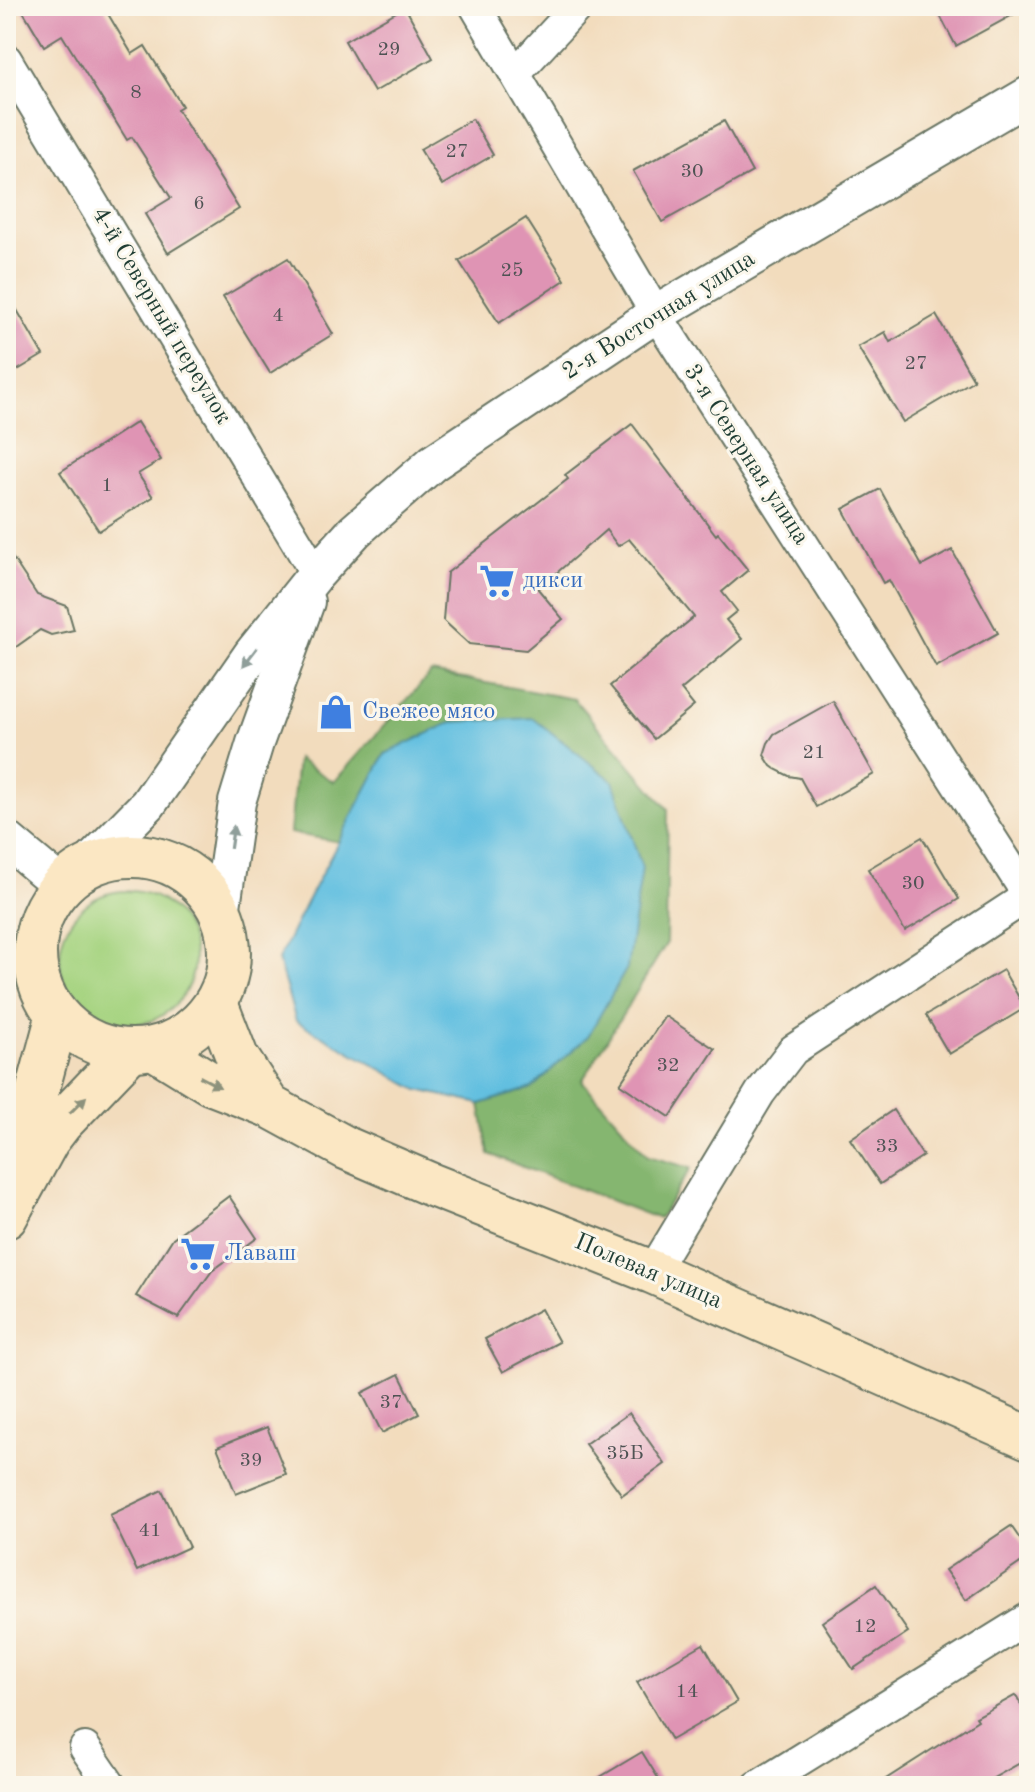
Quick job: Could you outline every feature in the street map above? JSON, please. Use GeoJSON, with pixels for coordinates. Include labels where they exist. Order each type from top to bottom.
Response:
{"type":"FeatureCollection","features":[{"type":"Feature","properties":{"kind":"main road"},"geometry":{"type":"LineString","coordinates":[[6,1217],[48,1140],[76,1106],[142,1050],[190,1032],[216,1003],[225,982],[229,960],[228,937],[221,914],[204,888],[180,868],[150,857],[119,856],[75,875],[37,926],[36,975],[57,1018],[72,1032],[109,1049],[142,1050]]}},
{"type":"Feature","properties":{"kind":"main road","name":"Полевая улица"},"geometry":{"type":"LineString","coordinates":[[216,1003],[237,1057],[269,1106]]}},
{"type":"Feature","properties":{"kind":"main road"},"geometry":{"type":"LineString","coordinates":[[6,1207],[57,1018]]}},
{"type":"Feature","properties":{"kind":"main road","name":"Полевая улица"},"geometry":{"type":"LineString","coordinates":[[142,1050],[210,1083],[269,1106],[346,1148],[652,1272],[1029,1438]]}},
{"type":"Feature","properties":{"kind":"street","name":"3-я Северная улица"},"geometry":{"type":"LineString","coordinates":[[475,6],[656,314],[1028,896]]}},
{"type":"Feature","properties":{"kind":"street"},"geometry":{"type":"LineString","coordinates":[[516,73],[578,6]]}},
{"type":"Feature","properties":{"kind":"street","name":"4-й Северный переулок"},"geometry":{"type":"LineString","coordinates":[[6,59],[316,574]]}},
{"type":"Feature","properties":{"kind":"street","name":"2-я Восточная улица"},"geometry":{"type":"LineString","coordinates":[[75,875],[148,804],[252,654],[316,574],[355,531],[433,463],[656,314],[1029,95]]}},
{"type":"Feature","properties":{"kind":"street","name":"2-я Восточная улица"},"geometry":{"type":"LineString","coordinates":[[221,914],[237,802],[316,574]]}},
{"type":"Feature","properties":{"kind":"street"},"geometry":{"type":"LineString","coordinates":[[6,839],[75,875]]}},
{"type":"Feature","properties":{"kind":"street"},"geometry":{"type":"LineString","coordinates":[[652,1272],[760,1093],[793,1050],[1028,896]]}},
{"type":"Feature","properties":{"kind":"street"},"geometry":{"type":"LineString","coordinates":[[758,1786],[1029,1618]]}},
{"type":"Feature","properties":{"kind":"street"},"geometry":{"type":"LineString","coordinates":[[85,1748],[111,1786]]}},
{"type":"Feature","properties":{"kind":"green space"},"geometry":{"type":"Polygon","coordinates":[[[431,673],[574,699],[668,809],[666,944],[582,1081],[648,1156],[691,1168],[659,1219],[489,1154],[480,1104],[532,1088],[385,754],[339,842],[290,833],[297,759],[334,782],[431,673]]]}},
{"type":"Feature","properties":{"kind":"green space"},"geometry":{"type":"Polygon","coordinates":[[[127,891],[153,896],[175,910],[189,932],[194,958],[189,984],[175,1006],[153,1020],[127,1025],[101,1020],[79,1006],[65,984],[60,958],[65,932],[79,910],[101,896],[127,891]]]}},
{"type":"Feature","properties":{"kind":"water"},"geometry":{"type":"Polygon","coordinates":[[[533,718],[613,781],[642,868],[627,968],[588,1036],[532,1088],[480,1104],[418,1090],[296,1021],[278,960],[385,754],[452,722],[533,718]]]}},
{"type":"Feature","properties":{"kind":"building"},"geometry":{"type":"Polygon","coordinates":[[[20,6],[111,6],[105,9],[132,54],[145,46],[182,106],[177,109],[239,209],[168,253],[145,214],[171,198],[132,137],[127,140],[62,35],[44,46],[20,6]]]}},
{"type":"Feature","properties":{"kind":"building"},"geometry":{"type":"Polygon","coordinates":[[[935,6],[1029,6],[956,46],[935,6]]]}},
{"type":"Feature","properties":{"kind":"building"},"geometry":{"type":"Polygon","coordinates":[[[405,7],[433,58],[374,92],[345,41],[405,7]]]}},
{"type":"Feature","properties":{"kind":"building"},"geometry":{"type":"Polygon","coordinates":[[[472,119],[493,155],[442,185],[420,149],[472,119]]]}},
{"type":"Feature","properties":{"kind":"building"},"geometry":{"type":"Polygon","coordinates":[[[724,121],[752,172],[662,222],[633,171],[724,121]]]}},
{"type":"Feature","properties":{"kind":"building"},"geometry":{"type":"Polygon","coordinates":[[[526,218],[565,280],[499,323],[459,261],[526,218]]]}},
{"type":"Feature","properties":{"kind":"building"},"geometry":{"type":"Polygon","coordinates":[[[288,258],[333,334],[270,373],[223,297],[288,258]]]}},
{"type":"Feature","properties":{"kind":"building"},"geometry":{"type":"Polygon","coordinates":[[[6,291],[43,355],[6,377],[6,291]]]}},
{"type":"Feature","properties":{"kind":"building"},"geometry":{"type":"Polygon","coordinates":[[[936,315],[974,380],[903,422],[858,347],[885,332],[890,342],[936,315]]]}},
{"type":"Feature","properties":{"kind":"building"},"geometry":{"type":"Polygon","coordinates":[[[137,422],[161,460],[138,474],[153,497],[99,531],[60,472],[137,422]]]}},
{"type":"Feature","properties":{"kind":"building"},"geometry":{"type":"Polygon","coordinates":[[[632,424],[716,535],[718,533],[748,570],[722,592],[737,611],[726,620],[742,639],[681,690],[694,706],[654,739],[610,686],[694,617],[629,539],[618,546],[606,530],[538,589],[563,619],[526,650],[469,644],[443,620],[447,573],[568,479],[565,475],[632,424]]]}},
{"type":"Feature","properties":{"kind":"building"},"geometry":{"type":"Polygon","coordinates":[[[880,489],[922,566],[952,550],[998,633],[936,667],[889,580],[883,583],[843,509],[880,489]]]}},
{"type":"Feature","properties":{"kind":"building"},"geometry":{"type":"Polygon","coordinates":[[[6,548],[37,595],[67,606],[74,630],[51,635],[40,630],[6,654],[6,548]]]}},
{"type":"Feature","properties":{"kind":"building"},"geometry":{"type":"Polygon","coordinates":[[[833,701],[874,774],[816,807],[800,778],[775,769],[764,755],[774,734],[833,701]]]}},
{"type":"Feature","properties":{"kind":"building"},"geometry":{"type":"Polygon","coordinates":[[[922,837],[959,899],[905,931],[868,869],[922,837]]]}},
{"type":"Feature","properties":{"kind":"building"},"geometry":{"type":"Polygon","coordinates":[[[1003,970],[1025,1008],[949,1054],[926,1015],[1003,970]]]}},
{"type":"Feature","properties":{"kind":"building"},"geometry":{"type":"Polygon","coordinates":[[[665,1016],[715,1049],[670,1117],[620,1084],[665,1016]]]}},
{"type":"Feature","properties":{"kind":"building"},"geometry":{"type":"Polygon","coordinates":[[[893,1110],[923,1156],[880,1184],[850,1139],[893,1110]]]}},
{"type":"Feature","properties":{"kind":"building","name":"Лаваш"},"geometry":{"type":"Polygon","coordinates":[[[229,1196],[257,1238],[212,1271],[178,1318],[136,1296],[173,1238],[229,1196]]]}},
{"type":"Feature","properties":{"kind":"building"},"geometry":{"type":"Polygon","coordinates":[[[541,1309],[559,1342],[503,1372],[485,1339],[541,1309]]]}},
{"type":"Feature","properties":{"kind":"building"},"geometry":{"type":"Polygon","coordinates":[[[399,1374],[419,1414],[382,1433],[362,1393],[399,1374]]]}},
{"type":"Feature","properties":{"kind":"building"},"geometry":{"type":"Polygon","coordinates":[[[629,1413],[665,1464],[622,1495],[585,1444],[629,1413]]]}},
{"type":"Feature","properties":{"kind":"building"},"geometry":{"type":"Polygon","coordinates":[[[267,1427],[286,1474],[236,1494],[217,1447],[267,1427]]]}},
{"type":"Feature","properties":{"kind":"building"},"geometry":{"type":"Polygon","coordinates":[[[162,1490],[189,1547],[137,1571],[110,1515],[162,1490]]]}},
{"type":"Feature","properties":{"kind":"building"},"geometry":{"type":"Polygon","coordinates":[[[1011,1526],[1029,1552],[1029,1557],[966,1600],[945,1570],[1011,1526]]]}},
{"type":"Feature","properties":{"kind":"building"},"geometry":{"type":"Polygon","coordinates":[[[876,1585],[908,1632],[853,1669],[822,1622],[876,1585]]]}},
{"type":"Feature","properties":{"kind":"building"},"geometry":{"type":"Polygon","coordinates":[[[703,1644],[737,1702],[671,1740],[637,1682],[703,1644]]]}},
{"type":"Feature","properties":{"kind":"building"},"geometry":{"type":"Polygon","coordinates":[[[1016,1695],[1029,1720],[1029,1758],[979,1786],[875,1786],[978,1720],[976,1717],[1016,1695]]]}},
{"type":"Feature","properties":{"kind":"building"},"geometry":{"type":"Polygon","coordinates":[[[642,1752],[663,1786],[585,1786],[642,1752]]]}},
{"type":"Feature","properties":{"kind":"place","name":"дикси"},"geometry":{"type":"Point","coordinates":[497,581]}},
{"type":"Feature","properties":{"kind":"place","name":"Свежее мясо"},"geometry":{"type":"Point","coordinates":[336,712]}},
{"type":"Feature","properties":{"kind":"place","name":"Лаваш"},"geometry":{"type":"Point","coordinates":[198,1254]}}]}
